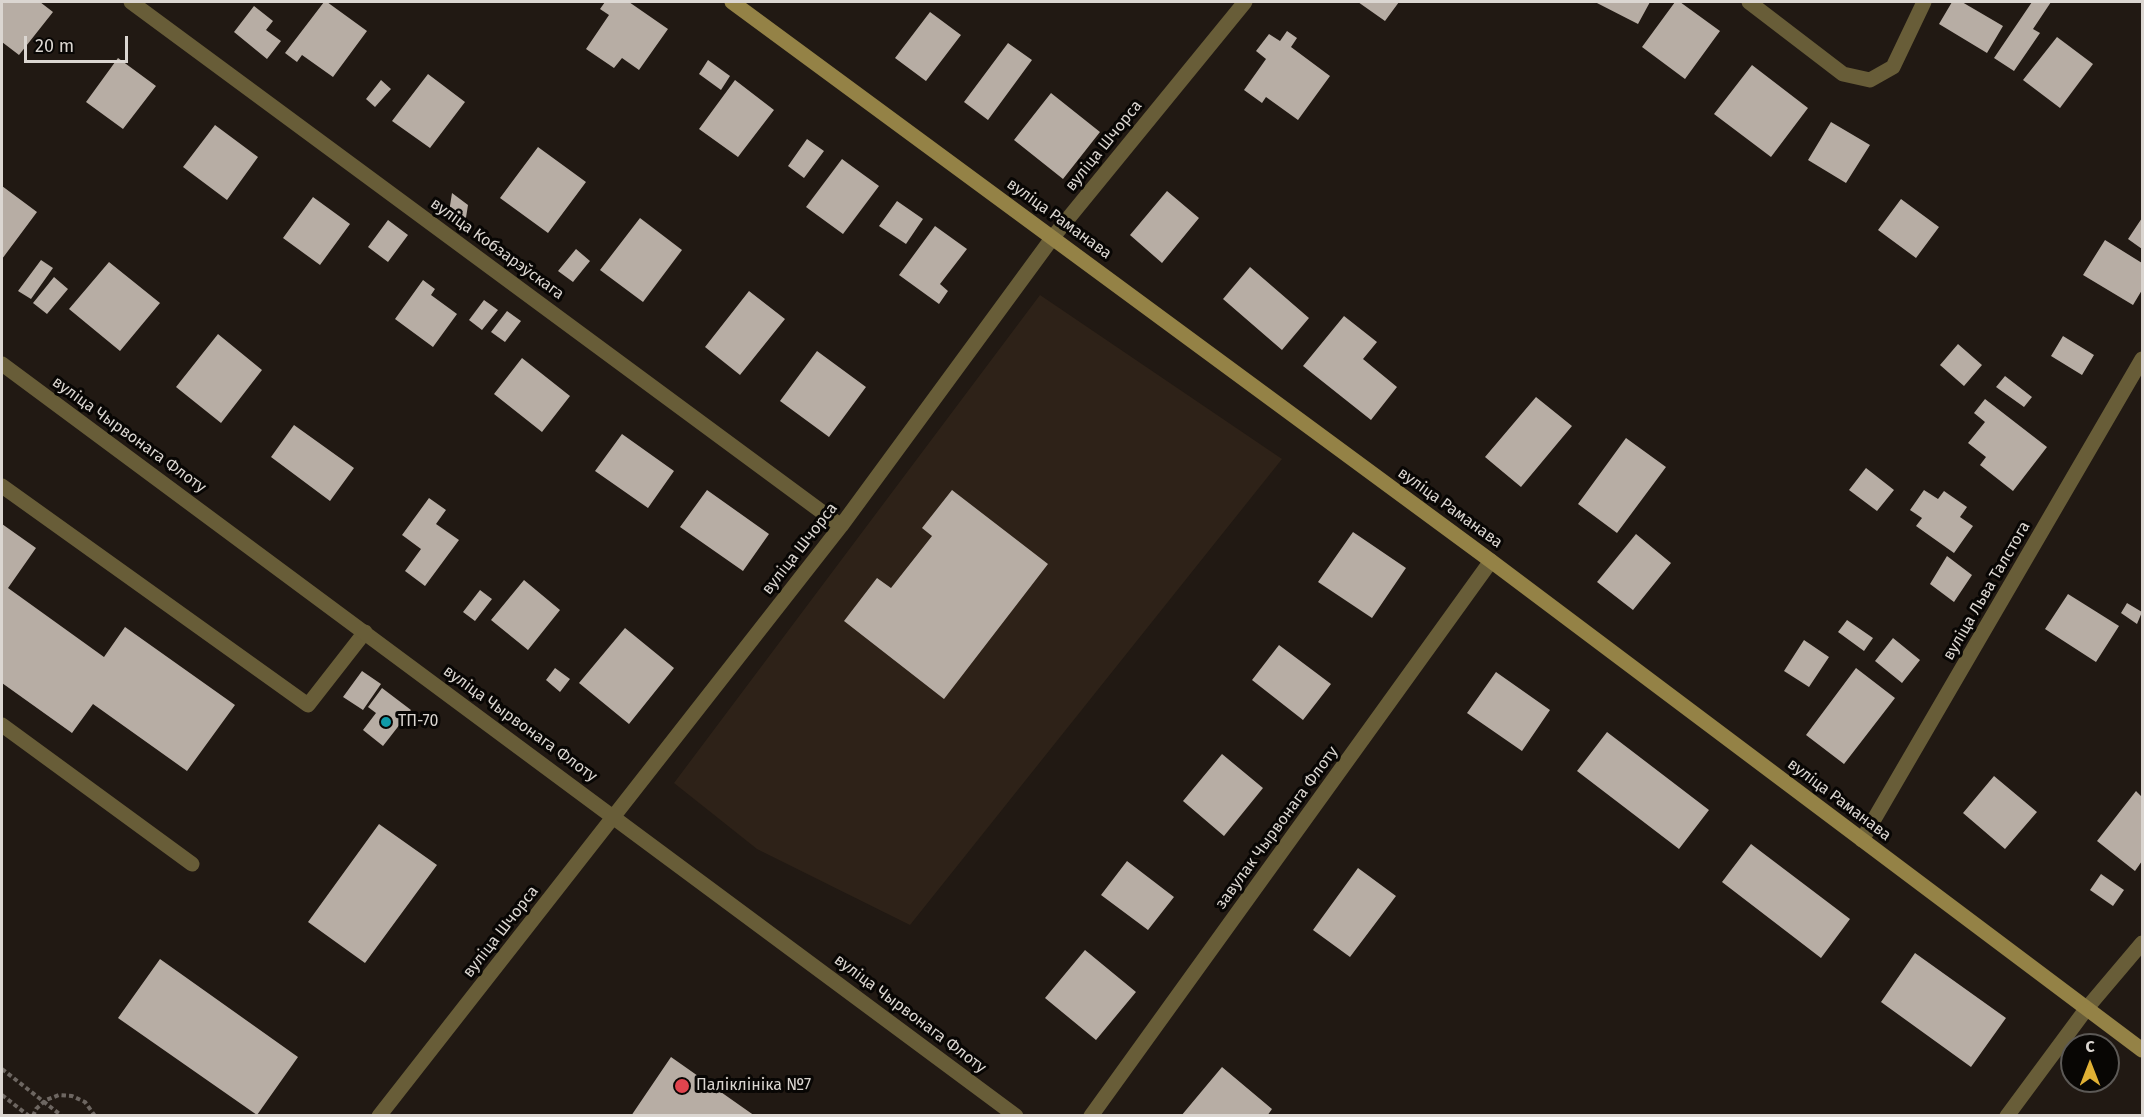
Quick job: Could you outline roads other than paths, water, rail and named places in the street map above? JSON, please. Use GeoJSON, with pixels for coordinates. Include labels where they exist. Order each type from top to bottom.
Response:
{"type":"FeatureCollection","features":[{"type":"Feature","properties":{"kind":"main road","name":"вуліца Раманава"},"geometry":{"type":"LineString","coordinates":[[732,2],[1491,561],[2142,1050]]}},
{"type":"Feature","properties":{"kind":"street","name":"вуліца Кобзарэўскага"},"geometry":{"type":"LineString","coordinates":[[131,2],[842,526]]}},
{"type":"Feature","properties":{"kind":"street","name":"вуліца Шчорса"},"geometry":{"type":"LineString","coordinates":[[379,1116],[842,526],[1053,237],[1245,2]]}},
{"type":"Feature","properties":{"kind":"street"},"geometry":{"type":"LineString","coordinates":[[1749,2],[1843,74],[1869,81],[1893,67],[1924,2]]}},
{"type":"Feature","properties":{"kind":"street","name":"вуліца Льва Талстога"},"geometry":{"type":"LineString","coordinates":[[1862,840],[2142,359]]}},
{"type":"Feature","properties":{"kind":"street","name":"вуліца Чырвонага Флоту"},"geometry":{"type":"LineString","coordinates":[[2,363],[1016,1116]]}},
{"type":"Feature","properties":{"kind":"street"},"geometry":{"type":"LineString","coordinates":[[2,486],[308,705],[364,632]]}},
{"type":"Feature","properties":{"kind":"street","name":"завулак Чырвонага Флоту"},"geometry":{"type":"LineString","coordinates":[[1091,1116],[1491,561]]}},
{"type":"Feature","properties":{"kind":"street"},"geometry":{"type":"LineString","coordinates":[[2,725],[192,864]]}},
{"type":"Feature","properties":{"kind":"street"},"geometry":{"type":"LineString","coordinates":[[2007,1116],[2087,1008],[2142,943]]}},
{"type":"Feature","properties":{"kind":"place","name":"ТП-70"},"geometry":{"type":"Point","coordinates":[386,722]}},
{"type":"Feature","properties":{"kind":"place","name":"Паліклініка №7"},"geometry":{"type":"Point","coordinates":[682,1086]}}]}
